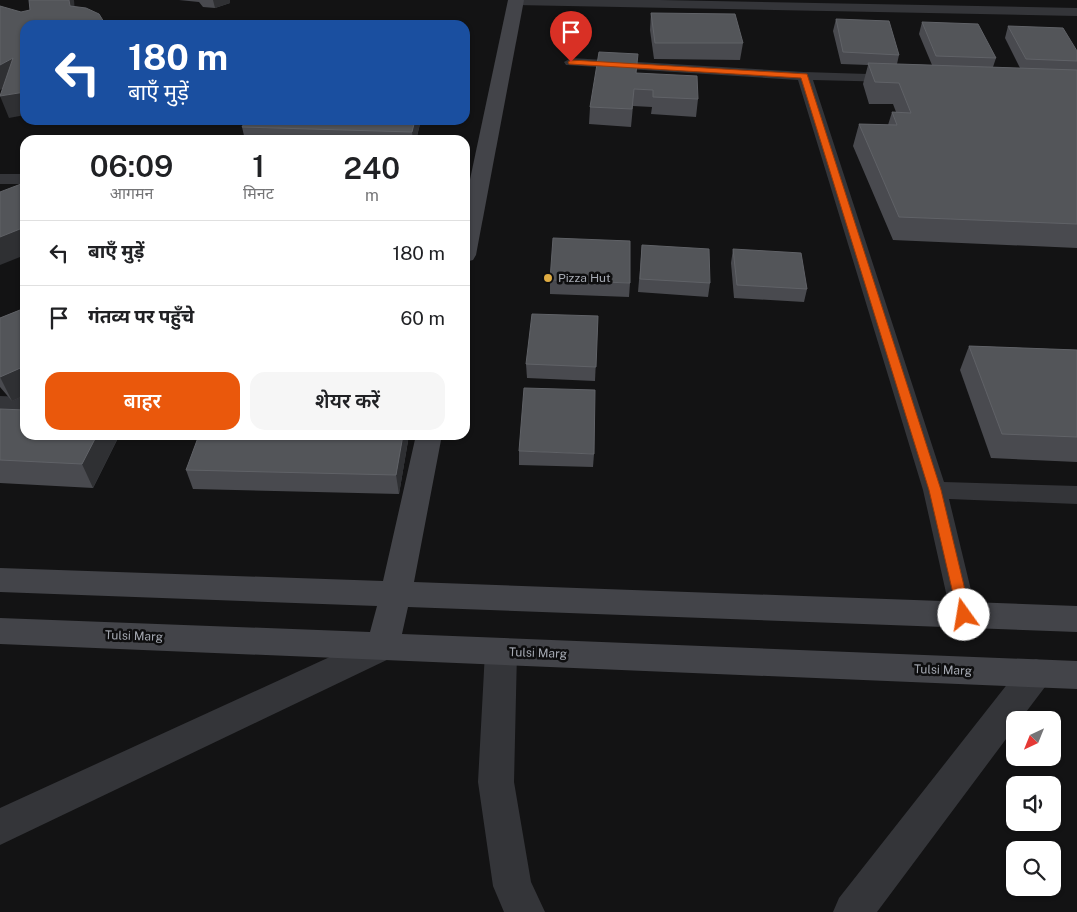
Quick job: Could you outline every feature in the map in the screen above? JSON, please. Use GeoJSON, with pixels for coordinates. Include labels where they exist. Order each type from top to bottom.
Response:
{"type":"FeatureCollection","features":[{"type":"Feature","properties":{"kind":"street"},"geometry":{"type":"LineString","coordinates":[[470,205],[472,185],[515,0]]}},
{"type":"Feature","properties":{"kind":"street"},"geometry":{"type":"LineString","coordinates":[[0,827],[382,647],[396,594],[428,440]]}},
{"type":"Feature","properties":{"kind":"street"},"geometry":{"type":"LineString","coordinates":[[0,580],[1077,619]]}},
{"type":"Feature","properties":{"kind":"street","name":"Tulsi Marg"},"geometry":{"type":"LineString","coordinates":[[0,631],[1077,675]]}},
{"type":"Feature","properties":{"kind":"street"},"geometry":{"type":"LineString","coordinates":[[501,652],[496,782],[512,886],[526,912]]}},
{"type":"Feature","properties":{"kind":"street"},"geometry":{"type":"LineString","coordinates":[[853,912],[1036,673]]}},
{"type":"Feature","properties":{"kind":"lane"},"geometry":{"type":"LineString","coordinates":[[515,0],[1077,12]]}},
{"type":"Feature","properties":{"kind":"lane"},"geometry":{"type":"LineString","coordinates":[[571,62],[804,76],[911,79]]}},
{"type":"Feature","properties":{"kind":"lane"},"geometry":{"type":"LineString","coordinates":[[804,76],[935,490],[964,615]]}},
{"type":"Feature","properties":{"kind":"lane"},"geometry":{"type":"LineString","coordinates":[[0,179],[20,179]]}},
{"type":"Feature","properties":{"kind":"lane"},"geometry":{"type":"LineString","coordinates":[[0,403],[20,404]]}},
{"type":"Feature","properties":{"kind":"lane"},"geometry":{"type":"LineString","coordinates":[[935,490],[1077,495]]}},
{"type":"Feature","properties":{"kind":"building"},"geometry":{"type":"Polygon","coordinates":[[[29,0],[69,0],[70,6],[86,8],[99,14],[103,20],[20,20],[20,93],[0,96],[13,58],[0,65],[0,6],[21,12],[30,10],[29,0]]]}},
{"type":"Feature","properties":{"kind":"building"},"geometry":{"type":"Polygon","coordinates":[[[651,13],[735,14],[743,43],[655,43],[651,13]]]}},
{"type":"Feature","properties":{"kind":"building"},"geometry":{"type":"Polygon","coordinates":[[[836,19],[889,21],[899,55],[843,52],[836,19]]]}},
{"type":"Feature","properties":{"kind":"building"},"geometry":{"type":"Polygon","coordinates":[[[922,22],[978,24],[996,58],[936,56],[922,22]]]}},
{"type":"Feature","properties":{"kind":"building"},"geometry":{"type":"Polygon","coordinates":[[[1008,26],[1063,28],[1077,51],[1077,61],[1026,59],[1008,26]]]}},
{"type":"Feature","properties":{"kind":"building"},"geometry":{"type":"Polygon","coordinates":[[[599,52],[638,54],[636,73],[697,76],[698,99],[653,97],[653,90],[634,89],[632,109],[590,107],[599,52]]]}},
{"type":"Feature","properties":{"kind":"building"},"geometry":{"type":"Polygon","coordinates":[[[868,63],[1077,70],[1077,224],[899,217],[859,124],[897,125],[892,112],[911,113],[899,83],[875,82],[868,63]]]}},
{"type":"Feature","properties":{"kind":"building"},"geometry":{"type":"Polygon","coordinates":[[[243,125],[414,125],[412,132],[242,127],[243,125]]]}},
{"type":"Feature","properties":{"kind":"building"},"geometry":{"type":"Polygon","coordinates":[[[20,184],[20,229],[0,237],[0,192],[20,184]]]}},
{"type":"Feature","properties":{"kind":"building"},"geometry":{"type":"Polygon","coordinates":[[[553,238],[630,241],[630,283],[550,280],[553,238]]]}},
{"type":"Feature","properties":{"kind":"building"},"geometry":{"type":"Polygon","coordinates":[[[642,245],[709,249],[710,283],[640,279],[642,245]]]}},
{"type":"Feature","properties":{"kind":"building"},"geometry":{"type":"Polygon","coordinates":[[[733,249],[801,253],[807,289],[737,285],[733,249]]]}},
{"type":"Feature","properties":{"kind":"building"},"geometry":{"type":"Polygon","coordinates":[[[20,310],[20,368],[0,377],[0,318],[20,310]]]}},
{"type":"Feature","properties":{"kind":"building"},"geometry":{"type":"Polygon","coordinates":[[[532,314],[598,316],[596,367],[526,364],[532,314]]]}},
{"type":"Feature","properties":{"kind":"building"},"geometry":{"type":"Polygon","coordinates":[[[969,346],[1077,350],[1077,437],[1002,434],[969,346]]]}},
{"type":"Feature","properties":{"kind":"building"},"geometry":{"type":"Polygon","coordinates":[[[524,388],[595,390],[594,454],[519,451],[524,388]]]}},
{"type":"Feature","properties":{"kind":"building"},"geometry":{"type":"Polygon","coordinates":[[[0,409],[20,410],[20,440],[94,440],[82,464],[0,460],[0,409]]]}},
{"type":"Feature","properties":{"kind":"building"},"geometry":{"type":"Polygon","coordinates":[[[197,440],[402,440],[396,475],[186,470],[197,440]]]}},
{"type":"Feature","properties":{"kind":"place","name":"Pizza Hut"},"geometry":{"type":"Point","coordinates":[548,278]}},
{"type":"Feature","properties":{"kind":"route"},"geometry":{"type":"LineString","coordinates":[[571,62],[804,76],[935,490],[964,615]]}}]}
